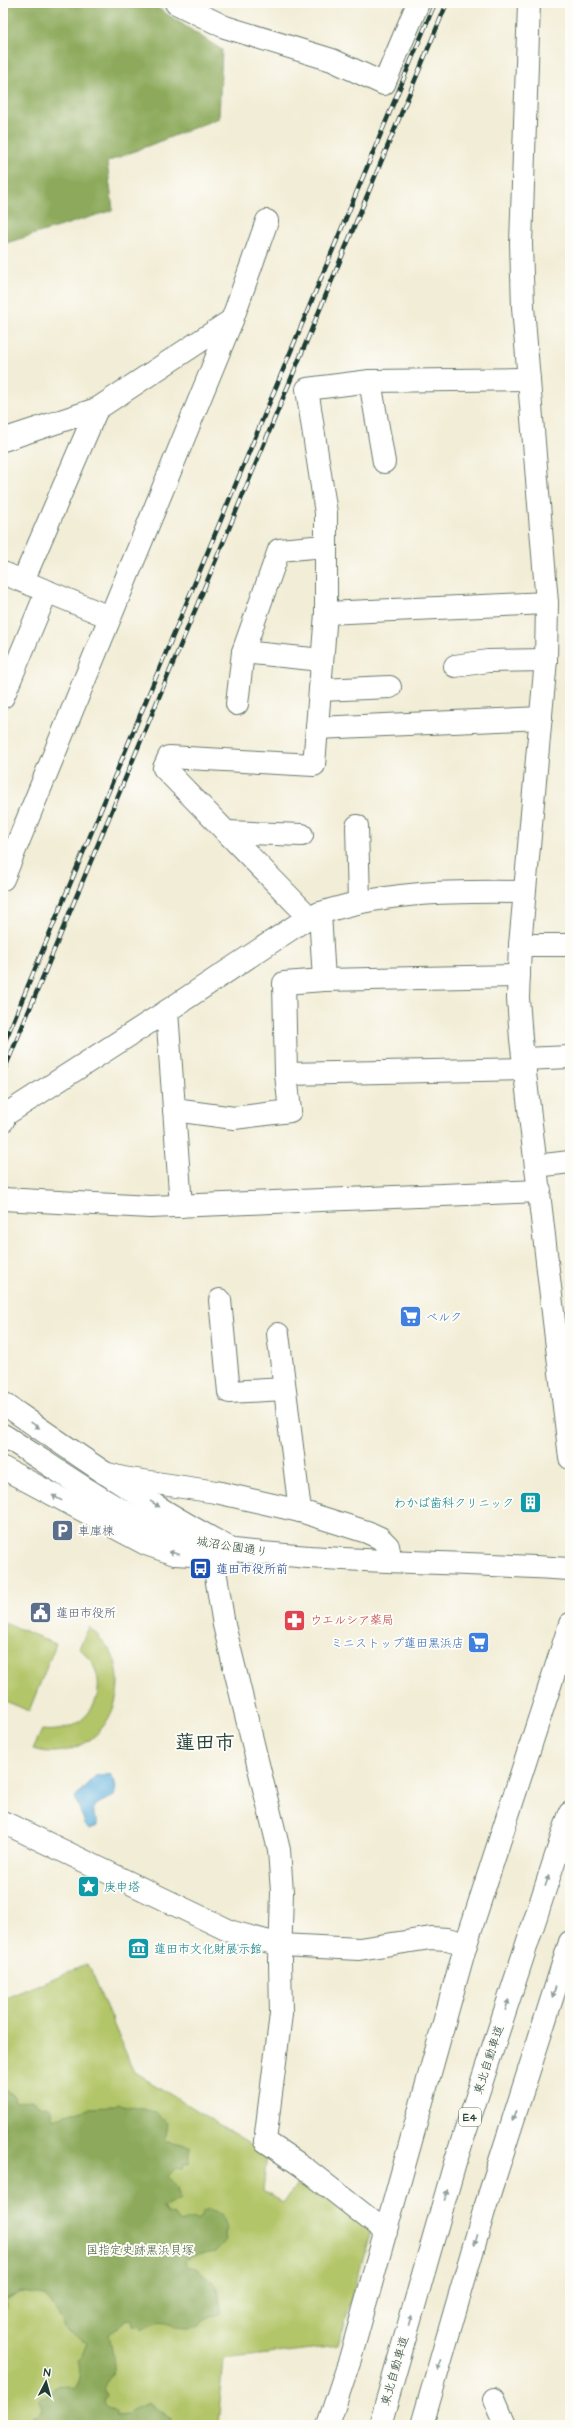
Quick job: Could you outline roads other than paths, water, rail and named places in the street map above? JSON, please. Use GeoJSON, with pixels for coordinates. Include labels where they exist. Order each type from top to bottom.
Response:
{"type":"FeatureCollection","features":[{"type":"Feature","properties":{"kind":"main road"},"geometry":{"type":"LineString","coordinates":[[176,3],[225,27],[332,60],[384,84],[418,3]]}},
{"type":"Feature","properties":{"kind":"main road"},"geometry":{"type":"LineString","coordinates":[[529,3],[522,244],[523,307],[547,603],[546,660],[520,945],[519,1019],[570,1458]]}},
{"type":"Feature","properties":{"kind":"main road"},"geometry":{"type":"LineString","coordinates":[[3,879],[232,320],[267,222]]}},
{"type":"Feature","properties":{"kind":"main road"},"geometry":{"type":"LineString","coordinates":[[3,440],[97,410],[232,320]]}},
{"type":"Feature","properties":{"kind":"main road"},"geometry":{"type":"LineString","coordinates":[[324,980],[315,915],[226,832],[164,768],[169,757],[314,766],[326,614],[326,513],[307,389],[370,381],[529,379]]}},
{"type":"Feature","properties":{"kind":"main road"},"geometry":{"type":"LineString","coordinates":[[370,381],[384,462]]}},
{"type":"Feature","properties":{"kind":"main road"},"geometry":{"type":"LineString","coordinates":[[23,581],[97,410]]}},
{"type":"Feature","properties":{"kind":"main road"},"geometry":{"type":"LineString","coordinates":[[237,704],[243,652],[279,550],[325,546]]}},
{"type":"Feature","properties":{"kind":"main road"},"geometry":{"type":"LineString","coordinates":[[3,572],[110,617]]}},
{"type":"Feature","properties":{"kind":"main road"},"geometry":{"type":"LineString","coordinates":[[4,690],[47,591]]}},
{"type":"Feature","properties":{"kind":"main road"},"geometry":{"type":"LineString","coordinates":[[326,614],[547,603]]}},
{"type":"Feature","properties":{"kind":"main road"},"geometry":{"type":"LineString","coordinates":[[243,652],[322,660]]}},
{"type":"Feature","properties":{"kind":"main road"},"geometry":{"type":"LineString","coordinates":[[455,666],[488,661],[546,660]]}},
{"type":"Feature","properties":{"kind":"main road"},"geometry":{"type":"LineString","coordinates":[[320,690],[390,687]]}},
{"type":"Feature","properties":{"kind":"main road"},"geometry":{"type":"LineString","coordinates":[[317,728],[541,718]]}},
{"type":"Feature","properties":{"kind":"main road"},"geometry":{"type":"LineString","coordinates":[[357,826],[359,902]]}},
{"type":"Feature","properties":{"kind":"main road"},"geometry":{"type":"LineString","coordinates":[[226,832],[302,835]]}},
{"type":"Feature","properties":{"kind":"main road"},"geometry":{"type":"LineString","coordinates":[[3,1121],[5,1115],[315,915],[359,902],[422,894],[524,892]]}},
{"type":"Feature","properties":{"kind":"main road"},"geometry":{"type":"LineString","coordinates":[[520,945],[570,945]]}},
{"type":"Feature","properties":{"kind":"main road"},"geometry":{"type":"LineString","coordinates":[[174,1110],[234,1118],[290,1111],[286,1074],[284,984],[324,980],[519,976]]}},
{"type":"Feature","properties":{"kind":"main road"},"geometry":{"type":"LineString","coordinates":[[167,1011],[181,1206]]}},
{"type":"Feature","properties":{"kind":"main road"},"geometry":{"type":"LineString","coordinates":[[286,1074],[524,1064],[570,1057]]}},
{"type":"Feature","properties":{"kind":"main road"},"geometry":{"type":"LineString","coordinates":[[536,1166],[570,1162]]}},
{"type":"Feature","properties":{"kind":"main road"},"geometry":{"type":"LineString","coordinates":[[3,1199],[150,1207],[540,1191]]}},
{"type":"Feature","properties":{"kind":"main road"},"geometry":{"type":"LineString","coordinates":[[220,1300],[229,1392],[284,1389]]}},
{"type":"Feature","properties":{"kind":"main road"},"geometry":{"type":"LineString","coordinates":[[278,1334],[300,1511]]}},
{"type":"Feature","properties":{"kind":"main road"},"geometry":{"type":"LineString","coordinates":[[3,1403],[104,1472],[192,1528],[234,1550]]}},
{"type":"Feature","properties":{"kind":"main road","name":"城沼公園通り"},"geometry":{"type":"LineString","coordinates":[[9,1439],[113,1504],[144,1521],[180,1537],[208,1546],[282,1554],[390,1561],[448,1562],[570,1569]]}},
{"type":"Feature","properties":{"kind":"main road"},"geometry":{"type":"LineString","coordinates":[[3,1468],[146,1544],[175,1554],[213,1558],[282,1554]]}},
{"type":"Feature","properties":{"kind":"main road"},"geometry":{"type":"LineString","coordinates":[[104,1472],[123,1478],[216,1492],[300,1511],[367,1532],[380,1538],[388,1546],[390,1561]]}},
{"type":"Feature","properties":{"kind":"main road"},"geometry":{"type":"LineString","coordinates":[[213,1558],[224,1625],[279,1850],[282,1892],[281,2014],[265,2141],[320,2180],[386,2232]]}},
{"type":"Feature","properties":{"kind":"main road"},"geometry":{"type":"LineString","coordinates":[[328,2425],[350,2359],[466,1944],[570,1624]]}},
{"type":"Feature","properties":{"kind":"main road","name":"東北自動車道"},"geometry":{"type":"LineString","coordinates":[[380,2425],[455,2163],[570,1813]]}},
{"type":"Feature","properties":{"kind":"main road"},"geometry":{"type":"LineString","coordinates":[[5,1823],[232,1932],[281,1945],[359,1949],[431,1938],[447,1939],[466,1944]]}},
{"type":"Feature","properties":{"kind":"main road"},"geometry":{"type":"LineString","coordinates":[[422,2425],[484,2211],[570,1942]]}},
{"type":"Feature","properties":{"kind":"main road"},"geometry":{"type":"LineString","coordinates":[[494,2399],[505,2425]]}},
{"type":"Feature","properties":{"kind":"water"},"geometry":{"type":"Polygon","coordinates":[[[105,1774],[111,1775],[113,1778],[116,1785],[115,1793],[114,1796],[100,1802],[95,1807],[93,1814],[97,1822],[97,1826],[90,1829],[85,1825],[75,1797],[95,1776],[105,1774]]]}},
{"type":"Feature","properties":{"kind":"railway"},"geometry":{"type":"LineString","coordinates":[[3,1046],[435,3]]}},
{"type":"Feature","properties":{"kind":"railway"},"geometry":{"type":"LineString","coordinates":[[3,1073],[447,3]]}},
{"type":"Feature","properties":{"kind":"place","name":"ベルク"},"geometry":{"type":"Point","coordinates":[410,1317]}},
{"type":"Feature","properties":{"kind":"place","name":"わかば歯科クリニック"},"geometry":{"type":"Point","coordinates":[530,1503]}},
{"type":"Feature","properties":{"kind":"place","name":"車庫棟"},"geometry":{"type":"Point","coordinates":[62,1531]}},
{"type":"Feature","properties":{"kind":"place","name":"蓮田市役所前"},"geometry":{"type":"Point","coordinates":[200,1569]}},
{"type":"Feature","properties":{"kind":"place","name":"蓮田市役所"},"geometry":{"type":"Point","coordinates":[40,1613]}},
{"type":"Feature","properties":{"kind":"place","name":"ウエルシア薬局"},"geometry":{"type":"Point","coordinates":[294,1620]}},
{"type":"Feature","properties":{"kind":"place","name":"ミニストップ蓮田黒浜店"},"geometry":{"type":"Point","coordinates":[479,1643]}},
{"type":"Feature","properties":{"kind":"place","name":"庚申塔"},"geometry":{"type":"Point","coordinates":[88,1887]}},
{"type":"Feature","properties":{"kind":"place","name":"蓮田市文化財展示館"},"geometry":{"type":"Point","coordinates":[139,1949]}},
{"type":"Feature","properties":{"kind":"district","name":"蓮田市"},"geometry":{"type":"Point","coordinates":[205,1743]}},
{"type":"Feature","properties":{"kind":"park label","name":"国指定史跡黒浜貝塚"},"geometry":{"type":"Point","coordinates":[140,2250]}}]}
